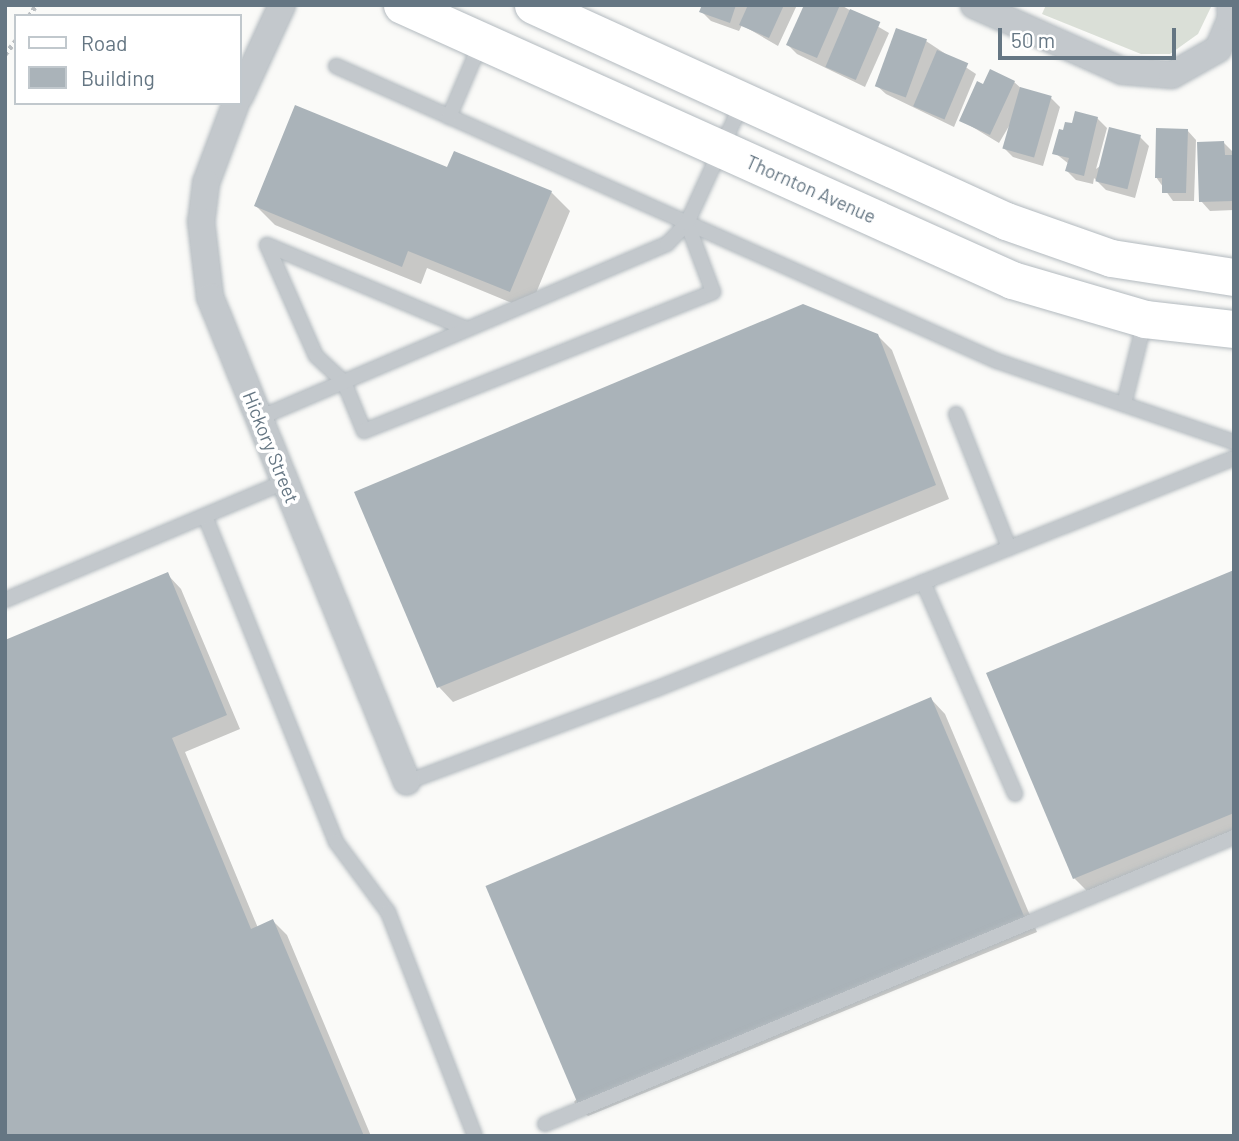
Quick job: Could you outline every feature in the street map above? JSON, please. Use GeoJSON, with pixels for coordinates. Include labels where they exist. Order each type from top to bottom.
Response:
{"type":"FeatureCollection","features":[{"type":"Feature","properties":{"kind":"main road","name":"Thornton Avenue"},"geometry":{"type":"LineString","coordinates":[[402,5],[1012,280],[1145,319],[1234,329]]}},
{"type":"Feature","properties":{"kind":"main road"},"geometry":{"type":"LineString","coordinates":[[533,5],[742,103],[1006,221],[1111,258],[1234,277]]}},
{"type":"Feature","properties":{"kind":"street"},"geometry":{"type":"LineString","coordinates":[[242,92],[282,5]]}},
{"type":"Feature","properties":{"kind":"street"},"geometry":{"type":"LineString","coordinates":[[974,5],[1122,71],[1172,75],[1226,55],[1230,5]]}},
{"type":"Feature","properties":{"kind":"street","name":"Hickory Street"},"geometry":{"type":"LineString","coordinates":[[235,105],[206,183],[202,257],[210,297],[407,782]]}},
{"type":"Feature","properties":{"kind":"lane"},"geometry":{"type":"LineString","coordinates":[[449,117],[481,41]]}},
{"type":"Feature","properties":{"kind":"lane"},"geometry":{"type":"LineString","coordinates":[[336,66],[997,360],[1234,442]]}},
{"type":"Feature","properties":{"kind":"lane"},"geometry":{"type":"LineString","coordinates":[[259,418],[667,244],[687,222],[742,103]]}},
{"type":"Feature","properties":{"kind":"lane"},"geometry":{"type":"LineString","coordinates":[[467,329],[267,245],[316,356],[344,382],[364,431],[713,292],[687,222]]}},
{"type":"Feature","properties":{"kind":"lane"},"geometry":{"type":"LineString","coordinates":[[1124,404],[1145,319]]}},
{"type":"Feature","properties":{"kind":"lane"},"geometry":{"type":"LineString","coordinates":[[956,414],[1009,548]]}},
{"type":"Feature","properties":{"kind":"lane"},"geometry":{"type":"LineString","coordinates":[[407,782],[923,582],[1234,457]]}},
{"type":"Feature","properties":{"kind":"lane"},"geometry":{"type":"LineString","coordinates":[[5,600],[285,482]]}},
{"type":"Feature","properties":{"kind":"lane"},"geometry":{"type":"LineString","coordinates":[[205,516],[336,842],[388,912],[475,1136]]}},
{"type":"Feature","properties":{"kind":"lane"},"geometry":{"type":"LineString","coordinates":[[923,582],[1015,794]]}},
{"type":"Feature","properties":{"kind":"lane"},"geometry":{"type":"LineString","coordinates":[[545,1124],[1234,837]]}},
{"type":"Feature","properties":{"kind":"shaded area"},"geometry":{"type":"Polygon","coordinates":[[[1046,5],[1212,5],[1198,34],[1170,54],[1141,54],[1042,14],[1046,5]]]}},
{"type":"Feature","properties":{"kind":"building"},"geometry":{"type":"Polygon","coordinates":[[[702,5],[736,5],[730,23],[699,12],[702,5]]]}},
{"type":"Feature","properties":{"kind":"building"},"geometry":{"type":"Polygon","coordinates":[[[748,5],[784,5],[769,38],[739,25],[748,5]]]}},
{"type":"Feature","properties":{"kind":"building"},"geometry":{"type":"Polygon","coordinates":[[[804,5],[840,5],[817,58],[786,45],[804,5]]]}},
{"type":"Feature","properties":{"kind":"building"},"geometry":{"type":"Polygon","coordinates":[[[850,9],[880,22],[856,80],[825,67],[850,9]]]}},
{"type":"Feature","properties":{"kind":"building"},"geometry":{"type":"Polygon","coordinates":[[[896,28],[927,39],[906,98],[875,86],[896,28]]]}},
{"type":"Feature","properties":{"kind":"building"},"geometry":{"type":"Polygon","coordinates":[[[937,50],[968,63],[944,119],[913,106],[937,50]]]}},
{"type":"Feature","properties":{"kind":"building"},"geometry":{"type":"Polygon","coordinates":[[[990,69],[1015,81],[990,135],[959,121],[977,81],[983,84],[990,69]]]}},
{"type":"Feature","properties":{"kind":"building"},"geometry":{"type":"Polygon","coordinates":[[[1020,87],[1052,96],[1034,158],[1002,149],[1020,87]]]}},
{"type":"Feature","properties":{"kind":"building"},"geometry":{"type":"Polygon","coordinates":[[[295,105],[447,167],[454,151],[552,191],[510,292],[408,251],[402,267],[254,206],[295,105]]]}},
{"type":"Feature","properties":{"kind":"building"},"geometry":{"type":"Polygon","coordinates":[[[1075,111],[1098,117],[1084,176],[1065,171],[1069,158],[1052,154],[1059,129],[1063,130],[1065,122],[1072,123],[1075,111]]]}},
{"type":"Feature","properties":{"kind":"building"},"geometry":{"type":"Polygon","coordinates":[[[1109,127],[1141,135],[1127,189],[1095,181],[1109,127]]]}},
{"type":"Feature","properties":{"kind":"building"},"geometry":{"type":"Polygon","coordinates":[[[1156,128],[1188,129],[1186,193],[1162,193],[1162,178],[1155,178],[1156,128]]]}},
{"type":"Feature","properties":{"kind":"building"},"geometry":{"type":"Polygon","coordinates":[[[1224,141],[1225,155],[1232,155],[1233,201],[1199,202],[1197,142],[1224,141]]]}},
{"type":"Feature","properties":{"kind":"building"},"geometry":{"type":"Polygon","coordinates":[[[803,304],[878,334],[936,485],[437,688],[354,492],[803,304]]]}},
{"type":"Feature","properties":{"kind":"building"},"geometry":{"type":"Polygon","coordinates":[[[1234,570],[1234,813],[1073,879],[986,673],[1234,570]]]}},
{"type":"Feature","properties":{"kind":"building"},"geometry":{"type":"Polygon","coordinates":[[[168,572],[227,715],[172,738],[251,929],[273,919],[364,1136],[5,1136],[5,640],[168,572]]]}},
{"type":"Feature","properties":{"kind":"building"},"geometry":{"type":"Polygon","coordinates":[[[931,697],[1024,917],[579,1106],[485,886],[931,697]]]}}]}
